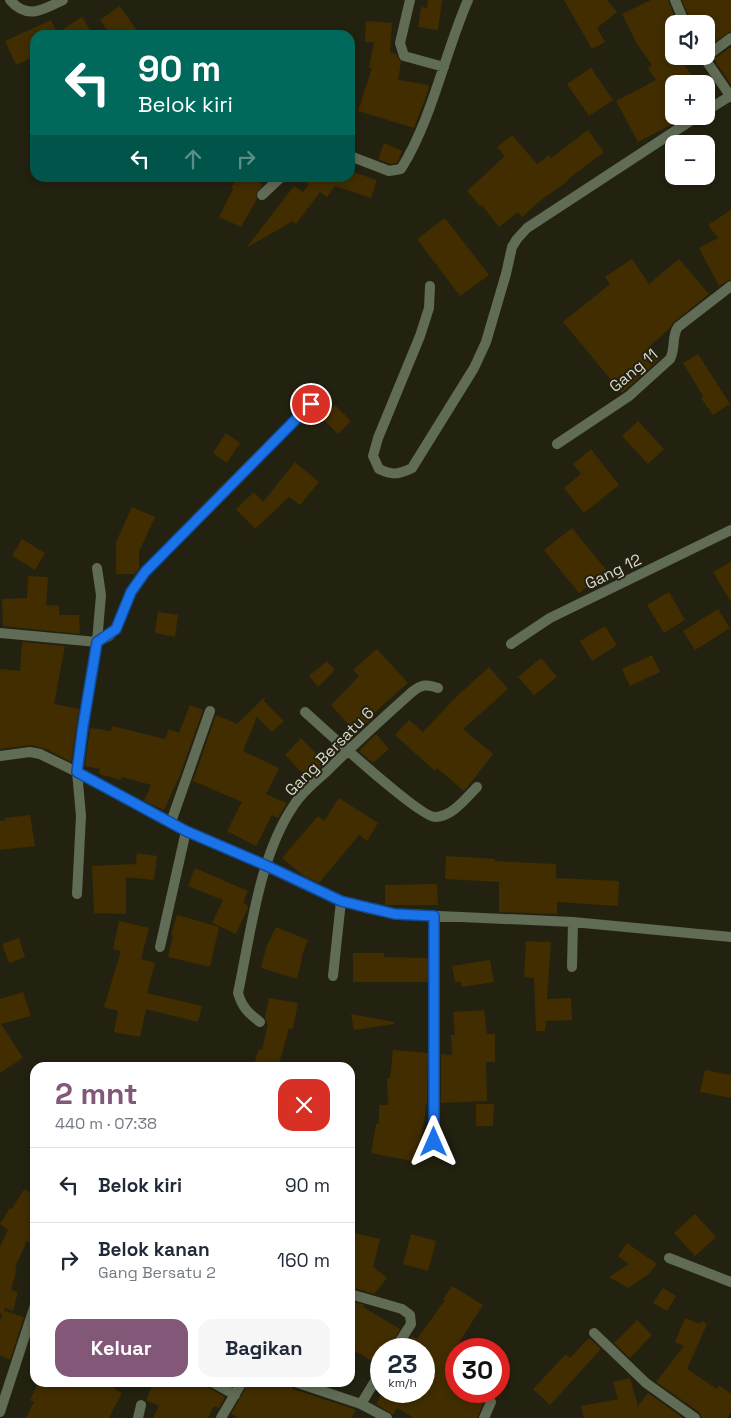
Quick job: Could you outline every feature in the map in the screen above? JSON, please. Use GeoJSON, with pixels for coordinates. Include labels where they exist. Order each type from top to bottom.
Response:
{"type":"FeatureCollection","features":[{"type":"Feature","properties":{"kind":"street"},"geometry":{"type":"LineString","coordinates":[[10,0],[20,9],[30,12],[40,11],[63,0]]}},
{"type":"Feature","properties":{"kind":"street"},"geometry":{"type":"LineString","coordinates":[[410,0],[400,43],[404,56],[444,67]]}},
{"type":"Feature","properties":{"kind":"street"},"geometry":{"type":"LineString","coordinates":[[355,158],[389,171],[401,169],[411,152],[468,0]]}},
{"type":"Feature","properties":{"kind":"street"},"geometry":{"type":"LineString","coordinates":[[675,0],[681,15]]}},
{"type":"Feature","properties":{"kind":"street"},"geometry":{"type":"LineString","coordinates":[[715,49],[731,38]]}},
{"type":"Feature","properties":{"kind":"street"},"geometry":{"type":"LineString","coordinates":[[709,65],[730,96],[715,105]]}},
{"type":"Feature","properties":{"kind":"street"},"geometry":{"type":"LineString","coordinates":[[430,286],[429,308],[420,336],[378,438],[373,456],[379,469],[390,474],[412,468],[474,368],[486,342],[512,247],[517,239],[527,228],[684,125]]}},
{"type":"Feature","properties":{"kind":"street"},"geometry":{"type":"LineString","coordinates":[[262,195],[276,182]]}},
{"type":"Feature","properties":{"kind":"street","name":"Gang 11"},"geometry":{"type":"LineString","coordinates":[[556,444],[629,396],[670,359],[673,354],[673,336],[678,327],[731,286]]}},
{"type":"Feature","properties":{"kind":"street"},"geometry":{"type":"LineString","coordinates":[[0,633],[97,642],[116,629],[131,592],[145,572],[311,404]]}},
{"type":"Feature","properties":{"kind":"street","name":"Gang 12"},"geometry":{"type":"LineString","coordinates":[[511,644],[550,618],[731,530]]}},
{"type":"Feature","properties":{"kind":"street"},"geometry":{"type":"LineString","coordinates":[[77,894],[81,816],[77,772],[97,642],[101,595],[97,568]]}},
{"type":"Feature","properties":{"kind":"street","name":"Gang Bersatu 6"},"geometry":{"type":"LineString","coordinates":[[260,1022],[248,1013],[241,1004],[238,993],[265,865],[295,803],[348,750],[420,685],[428,684],[438,688]]}},
{"type":"Feature","properties":{"kind":"street"},"geometry":{"type":"LineString","coordinates":[[170,822],[210,711]]}},
{"type":"Feature","properties":{"kind":"street"},"geometry":{"type":"LineString","coordinates":[[304,712],[415,807],[433,817],[443,816],[452,812],[477,786]]}},
{"type":"Feature","properties":{"kind":"street"},"geometry":{"type":"LineString","coordinates":[[0,756],[30,752],[40,754],[186,831],[265,865],[341,901],[395,914],[573,922],[731,937]]}},
{"type":"Feature","properties":{"kind":"street"},"geometry":{"type":"LineString","coordinates":[[160,947],[186,831]]}},
{"type":"Feature","properties":{"kind":"street"},"geometry":{"type":"LineString","coordinates":[[333,976],[341,901]]}},
{"type":"Feature","properties":{"kind":"street"},"geometry":{"type":"LineString","coordinates":[[434,916],[434,1142]]}},
{"type":"Feature","properties":{"kind":"street"},"geometry":{"type":"LineString","coordinates":[[572,967],[573,922]]}},
{"type":"Feature","properties":{"kind":"street"},"geometry":{"type":"LineString","coordinates":[[669,1258],[731,1282]]}},
{"type":"Feature","properties":{"kind":"street"},"geometry":{"type":"LineString","coordinates":[[355,1295],[402,1309],[410,1315],[411,1324],[402,1338]]}},
{"type":"Feature","properties":{"kind":"street"},"geometry":{"type":"LineString","coordinates":[[0,1412],[30,1320]]}},
{"type":"Feature","properties":{"kind":"street"},"geometry":{"type":"LineString","coordinates":[[594,1333],[646,1383],[695,1418]]}},
{"type":"Feature","properties":{"kind":"street"},"geometry":{"type":"LineString","coordinates":[[222,1387],[235,1394]]}},
{"type":"Feature","properties":{"kind":"street"},"geometry":{"type":"LineString","coordinates":[[221,1418],[239,1387]]}},
{"type":"Feature","properties":{"kind":"street"},"geometry":{"type":"LineString","coordinates":[[309,1387],[361,1404],[387,1418]]}},
{"type":"Feature","properties":{"kind":"street"},"geometry":{"type":"LineString","coordinates":[[361,1404],[370,1389]]}},
{"type":"Feature","properties":{"kind":"street"},"geometry":{"type":"LineString","coordinates":[[484,1418],[491,1403]]}},
{"type":"Feature","properties":{"kind":"street"},"geometry":{"type":"LineString","coordinates":[[138,1418],[141,1405]]}},
{"type":"Feature","properties":{"kind":"building"},"geometry":{"type":"Polygon","coordinates":[[[428,0],[442,0],[438,30],[418,27],[421,7],[427,8],[428,0]]]}},
{"type":"Feature","properties":{"kind":"building"},"geometry":{"type":"Polygon","coordinates":[[[564,0],[607,0],[617,12],[597,28],[605,42],[592,49],[564,0]]]}},
{"type":"Feature","properties":{"kind":"building"},"geometry":{"type":"Polygon","coordinates":[[[651,0],[668,0],[674,15],[665,15],[665,65],[685,65],[691,75],[665,75],[665,125],[670,125],[638,142],[616,101],[656,80],[648,68],[652,65],[637,44],[622,14],[651,0]]]}},
{"type":"Feature","properties":{"kind":"building"},"geometry":{"type":"Polygon","coordinates":[[[682,0],[731,0],[731,31],[715,42],[715,15],[688,15],[682,0]]]}},
{"type":"Feature","properties":{"kind":"building"},"geometry":{"type":"Polygon","coordinates":[[[120,6],[137,30],[107,30],[100,20],[120,6]]]}},
{"type":"Feature","properties":{"kind":"building"},"geometry":{"type":"Polygon","coordinates":[[[82,17],[90,30],[62,30],[82,17]]]}},
{"type":"Feature","properties":{"kind":"building"},"geometry":{"type":"Polygon","coordinates":[[[51,20],[56,30],[30,30],[30,58],[16,65],[5,41],[51,20]]]}},
{"type":"Feature","properties":{"kind":"building"},"geometry":{"type":"Polygon","coordinates":[[[366,21],[392,23],[390,52],[396,54],[401,62],[398,80],[429,85],[414,128],[358,111],[372,68],[369,68],[374,42],[365,42],[366,21]]]}},
{"type":"Feature","properties":{"kind":"building"},"geometry":{"type":"Polygon","coordinates":[[[731,47],[731,85],[715,61],[715,58],[731,47]]]}},
{"type":"Feature","properties":{"kind":"building"},"geometry":{"type":"Polygon","coordinates":[[[591,68],[613,100],[589,116],[567,84],[591,68]]]}},
{"type":"Feature","properties":{"kind":"building"},"geometry":{"type":"Polygon","coordinates":[[[588,130],[604,152],[541,200],[522,217],[518,212],[499,227],[482,205],[480,206],[467,191],[505,156],[497,147],[512,135],[537,164],[549,155],[551,158],[588,130]]]}},
{"type":"Feature","properties":{"kind":"building"},"geometry":{"type":"Polygon","coordinates":[[[384,143],[402,151],[397,163],[390,164],[378,159],[384,143]]]}},
{"type":"Feature","properties":{"kind":"building"},"geometry":{"type":"Polygon","coordinates":[[[355,173],[377,180],[371,198],[335,186],[327,197],[320,192],[296,224],[293,221],[246,248],[294,186],[303,192],[309,184],[306,182],[355,182],[355,173]]]}},
{"type":"Feature","properties":{"kind":"building"},"geometry":{"type":"Polygon","coordinates":[[[235,182],[257,182],[263,185],[256,193],[257,199],[241,227],[219,217],[233,189],[231,188],[235,182]]]}},
{"type":"Feature","properties":{"kind":"building"},"geometry":{"type":"Polygon","coordinates":[[[731,210],[731,279],[719,286],[699,248],[718,238],[708,225],[731,210]]]}},
{"type":"Feature","properties":{"kind":"building"},"geometry":{"type":"Polygon","coordinates":[[[445,218],[489,275],[460,296],[417,239],[445,218]]]}},
{"type":"Feature","properties":{"kind":"building"},"geometry":{"type":"Polygon","coordinates":[[[632,259],[649,284],[679,259],[709,294],[674,322],[649,347],[660,359],[622,393],[563,322],[610,284],[605,277],[632,259]]]}},
{"type":"Feature","properties":{"kind":"building"},"geometry":{"type":"Polygon","coordinates":[[[698,354],[730,404],[713,415],[701,398],[703,396],[683,363],[698,354]]]}},
{"type":"Feature","properties":{"kind":"building"},"geometry":{"type":"Polygon","coordinates":[[[335,405],[351,421],[338,434],[322,418],[335,405]]]}},
{"type":"Feature","properties":{"kind":"building"},"geometry":{"type":"Polygon","coordinates":[[[638,421],[664,449],[648,464],[622,436],[638,421]]]}},
{"type":"Feature","properties":{"kind":"building"},"geometry":{"type":"Polygon","coordinates":[[[226,433],[240,443],[227,463],[213,453],[226,433]]]}},
{"type":"Feature","properties":{"kind":"building"},"geometry":{"type":"Polygon","coordinates":[[[591,449],[619,485],[584,513],[564,488],[581,474],[573,464],[591,449]]]}},
{"type":"Feature","properties":{"kind":"building"},"geometry":{"type":"Polygon","coordinates":[[[295,462],[319,482],[300,505],[289,497],[255,529],[236,509],[254,492],[263,502],[295,462]]]}},
{"type":"Feature","properties":{"kind":"building"},"geometry":{"type":"Polygon","coordinates":[[[132,507],[155,517],[139,552],[139,568],[135,574],[116,574],[116,542],[132,507]]]}},
{"type":"Feature","properties":{"kind":"building"},"geometry":{"type":"Polygon","coordinates":[[[572,528],[607,571],[579,593],[544,550],[572,528]]]}},
{"type":"Feature","properties":{"kind":"building"},"geometry":{"type":"Polygon","coordinates":[[[22,539],[45,553],[35,570],[12,556],[22,539]]]}},
{"type":"Feature","properties":{"kind":"building"},"geometry":{"type":"Polygon","coordinates":[[[731,562],[731,602],[713,572],[731,562]]]}},
{"type":"Feature","properties":{"kind":"building"},"geometry":{"type":"Polygon","coordinates":[[[28,576],[48,577],[46,605],[59,606],[59,615],[79,615],[80,634],[3,626],[2,599],[27,598],[28,576]]]}},
{"type":"Feature","properties":{"kind":"building"},"geometry":{"type":"Polygon","coordinates":[[[669,592],[685,620],[664,633],[647,605],[669,592]]]}},
{"type":"Feature","properties":{"kind":"building"},"geometry":{"type":"Polygon","coordinates":[[[718,609],[730,628],[695,650],[683,631],[718,609]]]}},
{"type":"Feature","properties":{"kind":"building"},"geometry":{"type":"Polygon","coordinates":[[[158,612],[178,615],[175,637],[155,633],[158,612]]]}},
{"type":"Feature","properties":{"kind":"building"},"geometry":{"type":"Polygon","coordinates":[[[605,626],[617,645],[592,661],[580,641],[605,626]]]}},
{"type":"Feature","properties":{"kind":"building"},"geometry":{"type":"Polygon","coordinates":[[[22,642],[65,646],[54,704],[79,709],[71,762],[50,750],[31,745],[0,749],[0,669],[20,671],[22,642]]]}},
{"type":"Feature","properties":{"kind":"building"},"geometry":{"type":"Polygon","coordinates":[[[377,649],[408,683],[356,733],[331,705],[359,676],[353,670],[377,649]]]}},
{"type":"Feature","properties":{"kind":"building"},"geometry":{"type":"Polygon","coordinates":[[[652,655],[660,672],[630,686],[622,669],[652,655]]]}},
{"type":"Feature","properties":{"kind":"building"},"geometry":{"type":"Polygon","coordinates":[[[541,658],[557,677],[534,695],[518,677],[541,658]]]}},
{"type":"Feature","properties":{"kind":"building"},"geometry":{"type":"Polygon","coordinates":[[[327,661],[335,670],[318,687],[309,676],[327,661]]]}},
{"type":"Feature","properties":{"kind":"building"},"geometry":{"type":"Polygon","coordinates":[[[489,667],[508,689],[463,729],[493,754],[464,791],[437,768],[435,771],[395,735],[409,720],[423,732],[456,697],[489,667]]]}},
{"type":"Feature","properties":{"kind":"building"},"geometry":{"type":"Polygon","coordinates":[[[265,697],[264,701],[284,721],[272,732],[257,717],[243,751],[279,768],[266,794],[287,803],[278,818],[272,815],[256,846],[227,831],[242,802],[193,781],[216,715],[237,724],[265,697]]]}},
{"type":"Feature","properties":{"kind":"building"},"geometry":{"type":"Polygon","coordinates":[[[190,705],[203,710],[180,775],[164,810],[144,801],[151,785],[122,777],[121,780],[99,774],[100,769],[85,766],[90,728],[111,731],[112,726],[165,739],[169,729],[179,733],[190,705]]]}},
{"type":"Feature","properties":{"kind":"building"},"geometry":{"type":"Polygon","coordinates":[[[376,734],[389,749],[373,763],[359,751],[376,734]]]}},
{"type":"Feature","properties":{"kind":"building"},"geometry":{"type":"Polygon","coordinates":[[[301,738],[325,763],[308,779],[285,755],[301,738]]]}},
{"type":"Feature","properties":{"kind":"building"},"geometry":{"type":"Polygon","coordinates":[[[339,798],[378,823],[367,841],[359,835],[319,883],[304,876],[282,858],[318,816],[324,821],[339,798]]]}},
{"type":"Feature","properties":{"kind":"building"},"geometry":{"type":"Polygon","coordinates":[[[30,815],[35,846],[0,850],[0,821],[6,820],[5,818],[30,815]]]}},
{"type":"Feature","properties":{"kind":"building"},"geometry":{"type":"Polygon","coordinates":[[[137,853],[157,856],[154,880],[126,877],[126,914],[94,913],[92,866],[136,864],[137,853]]]}},
{"type":"Feature","properties":{"kind":"building"},"geometry":{"type":"Polygon","coordinates":[[[446,856],[556,864],[556,878],[619,881],[618,906],[557,902],[557,914],[499,912],[499,882],[445,879],[446,856]]]}},
{"type":"Feature","properties":{"kind":"building"},"geometry":{"type":"Polygon","coordinates":[[[195,868],[248,891],[243,903],[248,908],[236,934],[212,923],[223,900],[188,886],[195,868]]]}},
{"type":"Feature","properties":{"kind":"building"},"geometry":{"type":"Polygon","coordinates":[[[437,884],[438,905],[385,905],[385,885],[437,884]]]}},
{"type":"Feature","properties":{"kind":"building"},"geometry":{"type":"Polygon","coordinates":[[[177,915],[219,927],[210,967],[168,957],[173,936],[171,935],[177,915]]]}},
{"type":"Feature","properties":{"kind":"building"},"geometry":{"type":"Polygon","coordinates":[[[119,921],[149,928],[141,959],[155,963],[147,993],[202,1006],[198,1022],[146,1009],[140,1037],[114,1032],[118,1011],[104,1007],[121,951],[113,949],[119,921]]]}},
{"type":"Feature","properties":{"kind":"building"},"geometry":{"type":"Polygon","coordinates":[[[276,927],[308,940],[301,958],[297,979],[261,968],[266,948],[276,927]]]}},
{"type":"Feature","properties":{"kind":"building"},"geometry":{"type":"Polygon","coordinates":[[[19,938],[25,957],[9,963],[2,944],[19,938]]]}},
{"type":"Feature","properties":{"kind":"building"},"geometry":{"type":"Polygon","coordinates":[[[526,941],[551,942],[547,999],[571,998],[572,1020],[546,1021],[545,1031],[536,1031],[534,978],[524,977],[526,941]]]}},
{"type":"Feature","properties":{"kind":"building"},"geometry":{"type":"Polygon","coordinates":[[[353,953],[384,953],[384,957],[428,958],[428,982],[353,982],[353,953]]]}},
{"type":"Feature","properties":{"kind":"building"},"geometry":{"type":"Polygon","coordinates":[[[490,960],[494,982],[462,987],[461,982],[455,982],[452,966],[490,960]]]}},
{"type":"Feature","properties":{"kind":"building"},"geometry":{"type":"Polygon","coordinates":[[[23,992],[31,1016],[1,1024],[23,1058],[0,1073],[0,999],[23,992]]]}},
{"type":"Feature","properties":{"kind":"building"},"geometry":{"type":"Polygon","coordinates":[[[269,998],[298,1003],[293,1029],[289,1028],[280,1062],[255,1062],[259,1049],[262,1050],[268,1024],[265,1018],[269,998]]]}},
{"type":"Feature","properties":{"kind":"building"},"geometry":{"type":"Polygon","coordinates":[[[484,1010],[487,1034],[495,1034],[495,1062],[486,1062],[487,1101],[441,1103],[441,1054],[452,1055],[451,1035],[455,1035],[453,1012],[484,1010]]]}},
{"type":"Feature","properties":{"kind":"building"},"geometry":{"type":"Polygon","coordinates":[[[351,1014],[394,1022],[394,1024],[354,1030],[351,1014]]]}},
{"type":"Feature","properties":{"kind":"building"},"geometry":{"type":"Polygon","coordinates":[[[393,1050],[428,1053],[427,1104],[417,1162],[371,1153],[376,1124],[379,1124],[379,1105],[388,1105],[387,1078],[390,1078],[393,1050]]]}},
{"type":"Feature","properties":{"kind":"building"},"geometry":{"type":"Polygon","coordinates":[[[705,1070],[731,1075],[731,1098],[700,1092],[705,1070]]]}},
{"type":"Feature","properties":{"kind":"building"},"geometry":{"type":"Polygon","coordinates":[[[476,1104],[494,1104],[493,1126],[476,1126],[476,1104]]]}},
{"type":"Feature","properties":{"kind":"building"},"geometry":{"type":"Polygon","coordinates":[[[24,1189],[30,1192],[30,1243],[27,1241],[15,1267],[17,1268],[11,1290],[18,1292],[13,1311],[5,1308],[4,1311],[24,1317],[10,1360],[0,1355],[0,1321],[2,1314],[0,1313],[0,1247],[8,1230],[0,1224],[10,1208],[12,1209],[24,1189]]]}},
{"type":"Feature","properties":{"kind":"building"},"geometry":{"type":"Polygon","coordinates":[[[695,1214],[716,1237],[695,1256],[674,1233],[695,1214]]]}},
{"type":"Feature","properties":{"kind":"building"},"geometry":{"type":"Polygon","coordinates":[[[355,1233],[380,1239],[373,1267],[387,1278],[374,1294],[355,1288],[355,1233]]]}},
{"type":"Feature","properties":{"kind":"building"},"geometry":{"type":"Polygon","coordinates":[[[411,1234],[436,1241],[428,1271],[403,1264],[411,1234]]]}},
{"type":"Feature","properties":{"kind":"building"},"geometry":{"type":"Polygon","coordinates":[[[627,1243],[657,1264],[649,1274],[628,1288],[609,1277],[629,1264],[618,1256],[627,1243]]]}},
{"type":"Feature","properties":{"kind":"building"},"geometry":{"type":"Polygon","coordinates":[[[452,1286],[483,1305],[462,1338],[445,1338],[445,1403],[483,1403],[477,1418],[414,1418],[397,1408],[393,1415],[377,1403],[435,1403],[435,1338],[418,1338],[445,1300],[443,1299],[452,1286]]]}},
{"type":"Feature","properties":{"kind":"building"},"geometry":{"type":"Polygon","coordinates":[[[663,1288],[676,1296],[667,1311],[653,1303],[663,1288]]]}},
{"type":"Feature","properties":{"kind":"building"},"geometry":{"type":"Polygon","coordinates":[[[355,1302],[365,1305],[363,1307],[400,1329],[395,1338],[370,1338],[370,1360],[355,1351],[355,1302]]]}},
{"type":"Feature","properties":{"kind":"building"},"geometry":{"type":"Polygon","coordinates":[[[685,1318],[700,1324],[702,1321],[707,1324],[687,1369],[717,1389],[719,1385],[731,1394],[731,1412],[727,1418],[702,1418],[699,1412],[656,1382],[684,1346],[675,1342],[685,1318]]]}},
{"type":"Feature","properties":{"kind":"building"},"geometry":{"type":"Polygon","coordinates":[[[637,1320],[652,1335],[630,1358],[614,1343],[637,1320]]]}},
{"type":"Feature","properties":{"kind":"building"},"geometry":{"type":"Polygon","coordinates":[[[589,1338],[601,1349],[550,1405],[533,1389],[566,1354],[570,1358],[589,1338]]]}},
{"type":"Feature","properties":{"kind":"building"},"geometry":{"type":"Polygon","coordinates":[[[630,1378],[638,1406],[648,1393],[683,1418],[584,1418],[581,1406],[618,1399],[613,1382],[630,1378]]]}},
{"type":"Feature","properties":{"kind":"building"},"geometry":{"type":"Polygon","coordinates":[[[36,1387],[114,1387],[122,1393],[109,1418],[26,1418],[34,1402],[30,1400],[36,1387]]]}},
{"type":"Feature","properties":{"kind":"building"},"geometry":{"type":"Polygon","coordinates":[[[152,1387],[208,1387],[225,1397],[219,1408],[214,1406],[208,1418],[153,1418],[159,1406],[146,1400],[152,1387]]]}},
{"type":"Feature","properties":{"kind":"building"},"geometry":{"type":"Polygon","coordinates":[[[246,1387],[292,1387],[356,1410],[351,1418],[239,1418],[231,1414],[246,1387]]]}},
{"type":"Feature","properties":{"kind":"route"},"geometry":{"type":"LineString","coordinates":[[311,404],[145,572],[131,592],[114,632],[97,642],[77,772],[186,831],[265,865],[341,901],[395,914],[434,916],[434,1142]]}}]}
